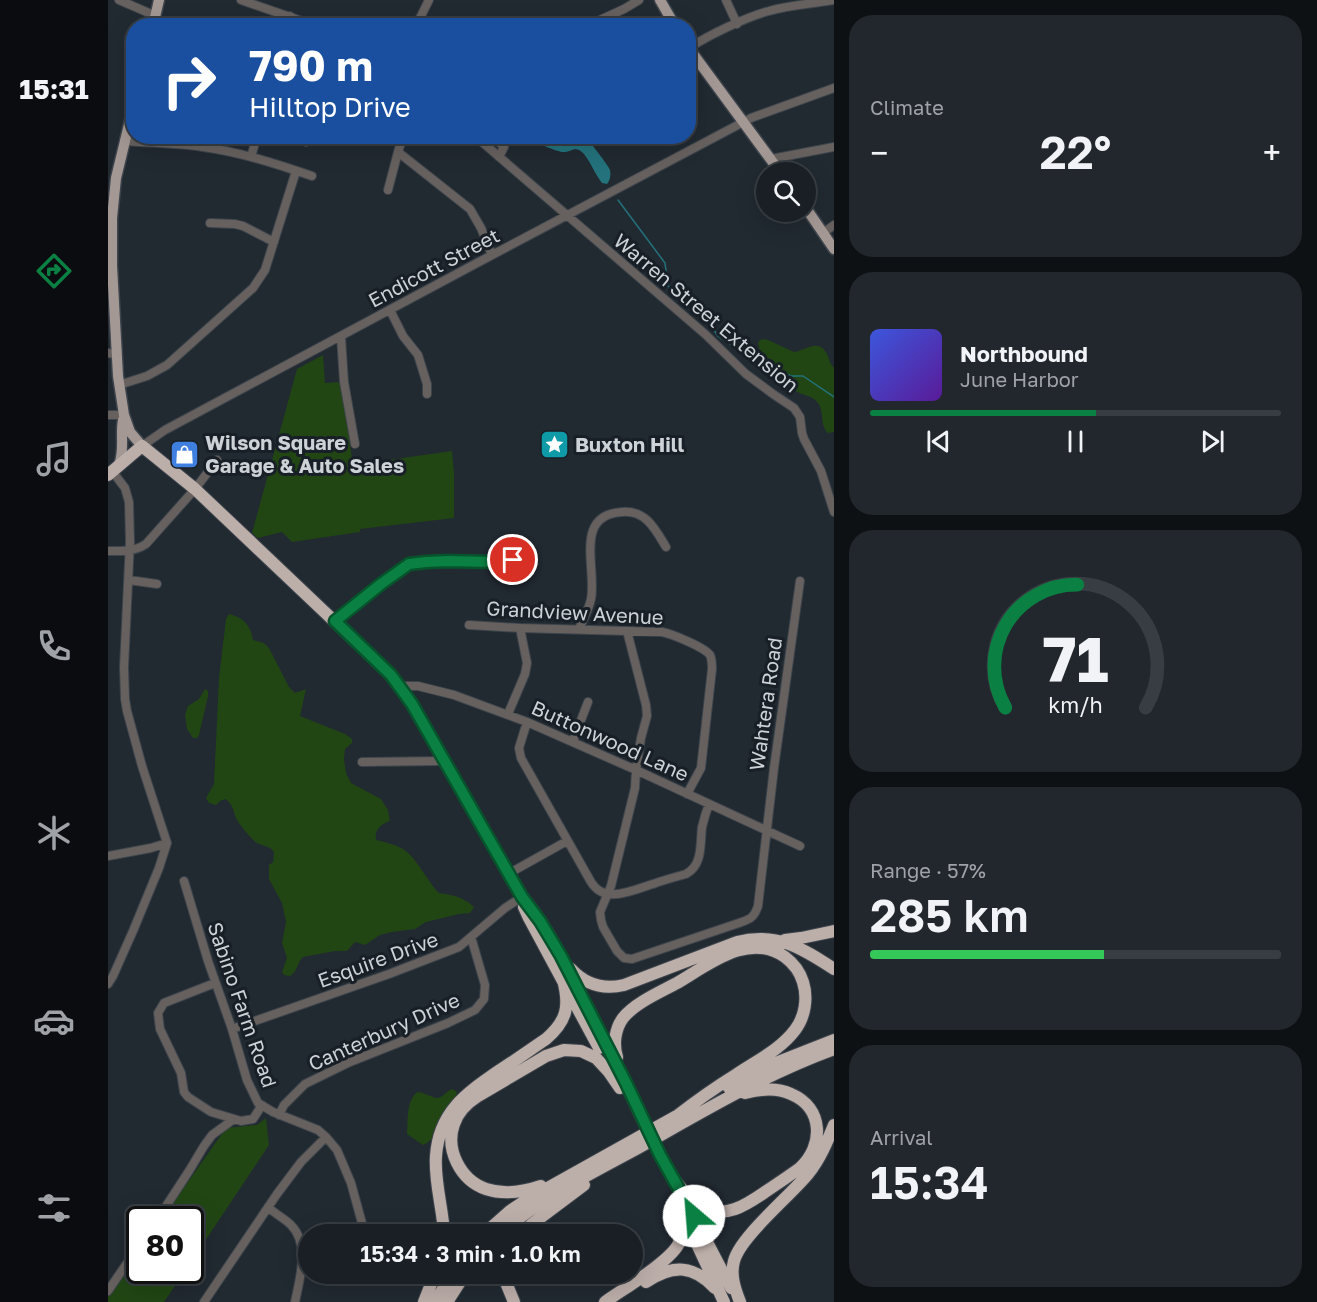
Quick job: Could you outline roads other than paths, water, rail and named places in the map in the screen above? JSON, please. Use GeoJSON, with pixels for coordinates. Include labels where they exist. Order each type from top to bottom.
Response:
{"type":"FeatureCollection","features":[{"type":"Feature","properties":{"kind":"highway"},"geometry":{"type":"LineString","coordinates":[[113,470],[142,446],[195,489],[335,621],[400,686],[508,874],[561,956],[657,1156],[739,1302]]}},
{"type":"Feature","properties":{"kind":"highway"},"geometry":{"type":"LineString","coordinates":[[522,897],[528,918],[623,1086]]}},
{"type":"Feature","properties":{"kind":"highway"},"geometry":{"type":"LineString","coordinates":[[561,956],[576,974],[591,984],[606,988],[624,986],[737,942],[755,939],[794,939],[834,931]]}},
{"type":"Feature","properties":{"kind":"highway"},"geometry":{"type":"LineString","coordinates":[[779,940],[803,949],[834,969]]}},
{"type":"Feature","properties":{"kind":"highway"},"geometry":{"type":"LineString","coordinates":[[623,1086],[614,1044],[620,1023],[630,1011],[734,951],[759,947],[781,954],[794,965],[803,983],[805,1004],[796,1029],[774,1050],[677,1116]]}},
{"type":"Feature","properties":{"kind":"highway"},"geometry":{"type":"LineString","coordinates":[[443,1224],[436,1163],[441,1132],[458,1103],[469,1092],[558,1029],[567,1007],[563,980]]}},
{"type":"Feature","properties":{"kind":"highway"},"geometry":{"type":"LineString","coordinates":[[495,1224],[528,1199],[677,1116],[768,1067],[834,1040]]}},
{"type":"Feature","properties":{"kind":"highway"},"geometry":{"type":"LineString","coordinates":[[511,1224],[542,1202],[771,1075],[834,1049]]}},
{"type":"Feature","properties":{"kind":"highway"},"geometry":{"type":"LineString","coordinates":[[574,1173],[522,1191],[499,1192],[485,1188],[468,1177],[456,1161],[452,1146],[454,1124],[462,1110],[472,1100],[546,1056],[564,1050],[582,1051],[596,1058],[623,1086]]}},
{"type":"Feature","properties":{"kind":"highway"},"geometry":{"type":"LineString","coordinates":[[674,1187],[702,1207],[728,1212],[745,1206],[800,1168],[814,1150],[817,1130],[814,1116],[805,1103],[791,1094],[776,1090],[752,1091],[732,1097],[711,1108]]}},
{"type":"Feature","properties":{"kind":"highway"},"geometry":{"type":"LineString","coordinates":[[739,1302],[732,1273],[736,1255],[748,1237],[810,1172],[834,1125]]}},
{"type":"Feature","properties":{"kind":"highway"},"geometry":{"type":"LineString","coordinates":[[534,1224],[618,1159]]}},
{"type":"Feature","properties":{"kind":"highway"},"geometry":{"type":"LineString","coordinates":[[674,1187],[724,1301]]}},
{"type":"Feature","properties":{"kind":"highway"},"geometry":{"type":"LineString","coordinates":[[605,1302],[670,1257],[675,1251],[681,1236],[681,1228],[674,1187]]}},
{"type":"Feature","properties":{"kind":"highway"},"geometry":{"type":"LineString","coordinates":[[618,1302],[660,1274],[676,1269],[685,1269],[701,1275],[716,1289],[724,1301]]}},
{"type":"Feature","properties":{"kind":"highway"},"geometry":{"type":"LineString","coordinates":[[424,1302],[431,1284]]}},
{"type":"Feature","properties":{"kind":"highway"},"geometry":{"type":"LineString","coordinates":[[435,1302],[446,1284]]}},
{"type":"Feature","properties":{"kind":"highway"},"geometry":{"type":"LineString","coordinates":[[447,1302],[459,1284]]}},
{"type":"Feature","properties":{"kind":"highway"},"geometry":{"type":"LineString","coordinates":[[507,1284],[514,1302]]}},
{"type":"Feature","properties":{"kind":"main road"},"geometry":{"type":"LineString","coordinates":[[155,18],[159,0]]}},
{"type":"Feature","properties":{"kind":"main road"},"geometry":{"type":"LineString","coordinates":[[660,0],[670,18]]}},
{"type":"Feature","properties":{"kind":"main road"},"geometry":{"type":"LineString","coordinates":[[696,57],[773,162]]}},
{"type":"Feature","properties":{"kind":"main road"},"geometry":{"type":"LineString","coordinates":[[126,134],[111,198],[112,354],[124,416],[130,432],[142,446]]}},
{"type":"Feature","properties":{"kind":"main road"},"geometry":{"type":"LineString","coordinates":[[816,222],[834,249]]}},
{"type":"Feature","properties":{"kind":"main road"},"geometry":{"type":"LineString","coordinates":[[113,470],[123,451],[124,416]]}},
{"type":"Feature","properties":{"kind":"street"},"geometry":{"type":"LineString","coordinates":[[119,0],[150,18]]}},
{"type":"Feature","properties":{"kind":"street"},"geometry":{"type":"LineString","coordinates":[[241,0],[281,18]]}},
{"type":"Feature","properties":{"kind":"street"},"geometry":{"type":"LineString","coordinates":[[420,18],[429,0]]}},
{"type":"Feature","properties":{"kind":"street"},"geometry":{"type":"LineString","coordinates":[[604,18],[639,0]]}},
{"type":"Feature","properties":{"kind":"street"},"geometry":{"type":"LineString","coordinates":[[726,0],[737,24]]}},
{"type":"Feature","properties":{"kind":"street"},"geometry":{"type":"LineString","coordinates":[[696,44],[771,10],[834,0]]}},
{"type":"Feature","properties":{"kind":"street","name":"Endicott Street"},"geometry":{"type":"LineString","coordinates":[[142,446],[165,430],[744,122],[834,88]]}},
{"type":"Feature","properties":{"kind":"street"},"geometry":{"type":"LineString","coordinates":[[176,144],[193,145],[251,157],[312,176]]}},
{"type":"Feature","properties":{"kind":"street"},"geometry":{"type":"LineString","coordinates":[[251,157],[255,144]]}},
{"type":"Feature","properties":{"kind":"street"},"geometry":{"type":"LineString","coordinates":[[388,189],[400,144]]}},
{"type":"Feature","properties":{"kind":"street","name":"Warren Street Extension"},"geometry":{"type":"LineString","coordinates":[[484,144],[713,341],[746,374],[794,408],[800,417],[804,439],[820,471],[834,512]]}},
{"type":"Feature","properties":{"kind":"street"},"geometry":{"type":"LineString","coordinates":[[499,157],[504,147],[501,144]]}},
{"type":"Feature","properties":{"kind":"street"},"geometry":{"type":"LineString","coordinates":[[771,159],[834,147]]}},
{"type":"Feature","properties":{"kind":"street"},"geometry":{"type":"LineString","coordinates":[[398,152],[470,209],[492,255]]}},
{"type":"Feature","properties":{"kind":"street"},"geometry":{"type":"LineString","coordinates":[[119,385],[147,376],[167,365],[253,288],[263,275],[296,171]]}},
{"type":"Feature","properties":{"kind":"street"},"geometry":{"type":"LineString","coordinates":[[210,223],[243,226],[274,242]]}},
{"type":"Feature","properties":{"kind":"street"},"geometry":{"type":"LineString","coordinates":[[823,233],[834,225]]}},
{"type":"Feature","properties":{"kind":"street"},"geometry":{"type":"LineString","coordinates":[[390,310],[403,336],[418,355],[427,384],[427,394]]}},
{"type":"Feature","properties":{"kind":"street"},"geometry":{"type":"LineString","coordinates":[[340,337],[345,390],[355,444]]}},
{"type":"Feature","properties":{"kind":"street"},"geometry":{"type":"LineString","coordinates":[[108,415],[124,416]]}},
{"type":"Feature","properties":{"kind":"street"},"geometry":{"type":"LineString","coordinates":[[108,550],[129,551],[141,548],[150,541],[217,460]]}},
{"type":"Feature","properties":{"kind":"street"},"geometry":{"type":"LineString","coordinates":[[108,984],[137,921],[167,843],[138,751],[125,699],[124,667],[129,580],[128,496],[113,470]]}},
{"type":"Feature","properties":{"kind":"street"},"geometry":{"type":"LineString","coordinates":[[579,629],[591,600],[590,544],[596,522],[607,514],[637,513],[656,530],[666,547]]}},
{"type":"Feature","properties":{"kind":"street"},"geometry":{"type":"LineString","coordinates":[[335,621],[409,564],[447,561],[494,562],[500,558]]}},
{"type":"Feature","properties":{"kind":"street"},"geometry":{"type":"LineString","coordinates":[[129,580],[157,584]]}},
{"type":"Feature","properties":{"kind":"street","name":"Wahtera Road"},"geometry":{"type":"LineString","coordinates":[[607,894],[600,912],[601,921],[617,951],[627,959],[739,924],[756,914],[800,581]]}},
{"type":"Feature","properties":{"kind":"street","name":"Grandview Avenue"},"geometry":{"type":"LineString","coordinates":[[469,625],[656,632],[672,634],[710,654],[712,662],[701,768],[687,794]]}},
{"type":"Feature","properties":{"kind":"street"},"geometry":{"type":"LineString","coordinates":[[508,714],[525,674],[527,663],[520,628]]}},
{"type":"Feature","properties":{"kind":"street"},"geometry":{"type":"LineString","coordinates":[[607,894],[635,788],[647,711],[627,631]]}},
{"type":"Feature","properties":{"kind":"street","name":"Buttonwood Lane"},"geometry":{"type":"LineString","coordinates":[[400,686],[413,685],[430,689],[508,714],[573,741],[800,846]]}},
{"type":"Feature","properties":{"kind":"street"},"geometry":{"type":"LineString","coordinates":[[573,741],[588,702]]}},
{"type":"Feature","properties":{"kind":"street"},"geometry":{"type":"LineString","coordinates":[[527,722],[519,748],[520,753],[567,841],[594,887],[600,892],[622,894],[686,874],[695,868],[702,826],[710,804]]}},
{"type":"Feature","properties":{"kind":"street"},"geometry":{"type":"LineString","coordinates":[[362,762],[444,761]]}},
{"type":"Feature","properties":{"kind":"street"},"geometry":{"type":"LineString","coordinates":[[508,874],[567,841]]}},
{"type":"Feature","properties":{"kind":"street"},"geometry":{"type":"LineString","coordinates":[[108,856],[167,843]]}},
{"type":"Feature","properties":{"kind":"street","name":"Sabino Farm Road"},"geometry":{"type":"LineString","coordinates":[[184,880],[247,1080],[258,1103],[279,1115],[318,1130],[326,1137],[337,1150],[351,1183],[362,1224]]}},
{"type":"Feature","properties":{"kind":"street","name":"Esquire Drive"},"geometry":{"type":"LineString","coordinates":[[232,1029],[459,947],[505,908],[522,897]]}},
{"type":"Feature","properties":{"kind":"street","name":"Canterbury Drive"},"geometry":{"type":"LineString","coordinates":[[279,1115],[284,1105],[305,1084],[350,1062],[475,1010],[484,999],[485,986],[471,937]]}},
{"type":"Feature","properties":{"kind":"street"},"geometry":{"type":"LineString","coordinates":[[215,983],[164,1003],[158,1013],[160,1029],[181,1073],[184,1092],[211,1112],[240,1121],[253,1119],[262,1105]]}},
{"type":"Feature","properties":{"kind":"street"},"geometry":{"type":"LineString","coordinates":[[166,1206],[204,1146],[212,1136],[234,1119]]}},
{"type":"Feature","properties":{"kind":"street"},"geometry":{"type":"LineString","coordinates":[[204,1302],[301,1162],[326,1137]]}},
{"type":"Feature","properties":{"kind":"street"},"geometry":{"type":"LineString","coordinates":[[268,1208],[291,1225],[300,1240],[302,1258],[296,1302]]}},
{"type":"Feature","properties":{"kind":"street"},"geometry":{"type":"LineString","coordinates":[[108,1291],[126,1265]]}},
{"type":"Feature","properties":{"kind":"water"},"geometry":{"type":"Polygon","coordinates":[[[541,144],[591,144],[610,170],[609,181],[607,184],[602,183],[581,151],[575,149],[559,151],[541,144]]]}},
{"type":"Feature","properties":{"kind":"waterway"},"geometry":{"type":"LineString","coordinates":[[618,200],[665,263],[668,286],[702,313],[718,336],[741,351],[791,376],[803,376],[834,397]]}},
{"type":"Feature","properties":{"kind":"place","name":"Buxton Hill"},"geometry":{"type":"Point","coordinates":[554,445]}},
{"type":"Feature","properties":{"kind":"place","name":"Wilson Square Garage & Auto Sales"},"geometry":{"type":"Point","coordinates":[184,455]}}]}
